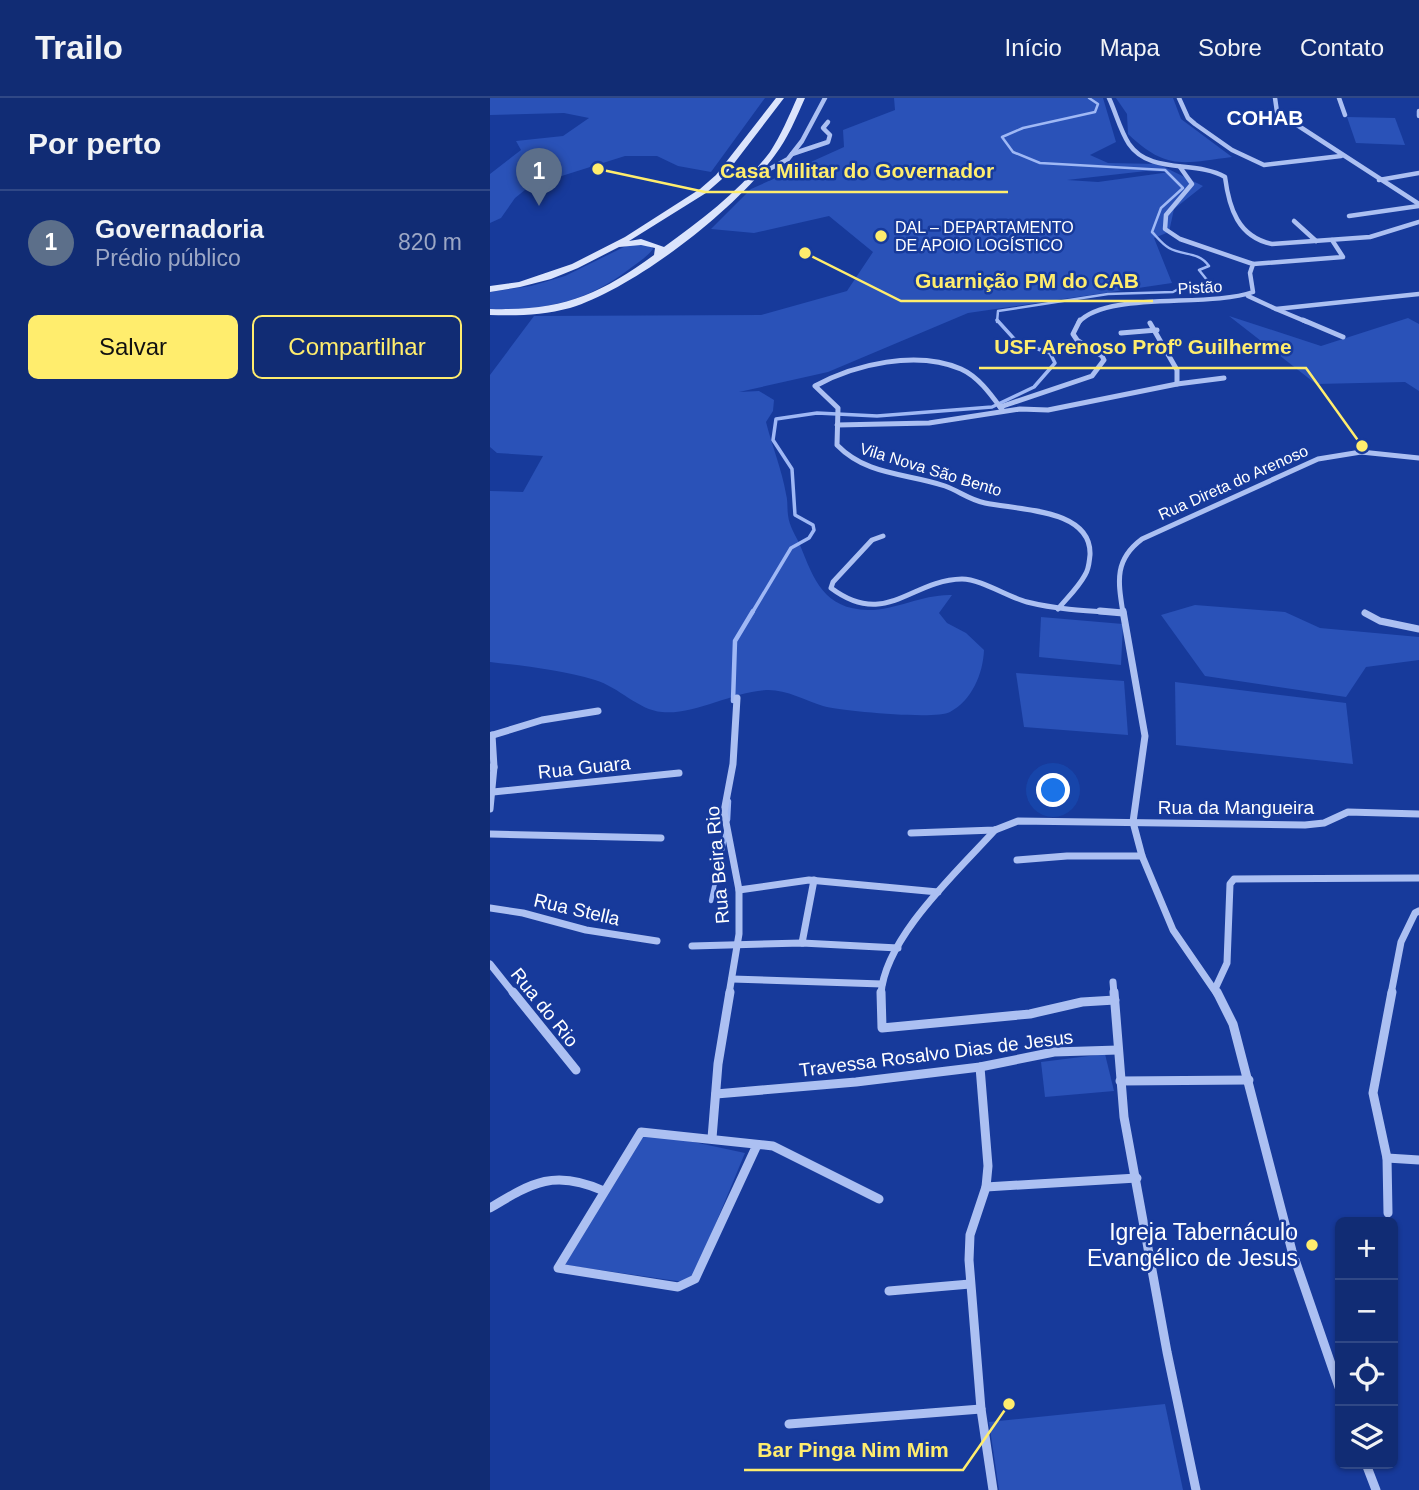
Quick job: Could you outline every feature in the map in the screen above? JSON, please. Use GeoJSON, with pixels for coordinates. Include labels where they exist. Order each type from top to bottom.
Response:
{"type":"FeatureCollection","features":[{"type":"Feature","properties":{"kind":"main road"},"geometry":{"type":"LineString","coordinates":[[490,289],[521,285],[559,274],[612,247],[714,182],[780,98]]}},
{"type":"Feature","properties":{"kind":"main road"},"geometry":{"type":"LineString","coordinates":[[490,312],[548,310],[603,292],[680,238],[746,182],[781,140],[802,98]]}},
{"type":"Feature","properties":{"kind":"main road"},"geometry":{"type":"LineString","coordinates":[[642,229],[644,234],[652,237],[680,238]]}},
{"type":"Feature","properties":{"kind":"main road"},"geometry":{"type":"LineString","coordinates":[[612,247],[634,242],[650,243],[660,247],[658,254]]}},
{"type":"Feature","properties":{"kind":"street"},"geometry":{"type":"LineString","coordinates":[[746,182],[782,163],[791,155],[802,141],[825,98]]}},
{"type":"Feature","properties":{"kind":"street"},"geometry":{"type":"LineString","coordinates":[[1109,98],[1123,134],[1135,152],[1151,160],[1180,167],[1212,169],[1225,177],[1234,216],[1254,240],[1272,244],[1377,236],[1419,222]]}},
{"type":"Feature","properties":{"kind":"street"},"geometry":{"type":"LineString","coordinates":[[1180,98],[1188,118],[1231,150],[1264,165],[1341,156]]}},
{"type":"Feature","properties":{"kind":"street"},"geometry":{"type":"LineString","coordinates":[[1275,98],[1277,112],[1419,205]]}},
{"type":"Feature","properties":{"kind":"street"},"geometry":{"type":"LineString","coordinates":[[1339,98],[1345,115]]}},
{"type":"Feature","properties":{"kind":"street"},"geometry":{"type":"LineString","coordinates":[[791,155],[821,145],[830,139],[823,128],[828,122]]}},
{"type":"Feature","properties":{"kind":"street"},"geometry":{"type":"LineString","coordinates":[[802,141],[821,145]]}},
{"type":"Feature","properties":{"kind":"street","name":"Pistão"},"geometry":{"type":"LineString","coordinates":[[1002,409],[1083,380],[1099,370],[1104,360],[1102,356],[1077,340],[1073,334],[1077,323],[1093,313],[1127,305],[1248,296],[1253,292],[1250,273],[1253,264],[1180,239],[1165,229],[1165,219],[1174,202],[1191,188],[1192,184],[1180,167]]}},
{"type":"Feature","properties":{"kind":"street"},"geometry":{"type":"LineString","coordinates":[[1378,180],[1419,173]]}},
{"type":"Feature","properties":{"kind":"street"},"geometry":{"type":"LineString","coordinates":[[1349,216],[1419,205]]}},
{"type":"Feature","properties":{"kind":"street"},"geometry":{"type":"LineString","coordinates":[[1294,221],[1316,241]]}},
{"type":"Feature","properties":{"kind":"street"},"geometry":{"type":"LineString","coordinates":[[1253,264],[1343,257],[1332,240]]}},
{"type":"Feature","properties":{"kind":"street"},"geometry":{"type":"LineString","coordinates":[[1276,309],[1419,294]]}},
{"type":"Feature","properties":{"kind":"street"},"geometry":{"type":"LineString","coordinates":[[1248,296],[1343,337]]}},
{"type":"Feature","properties":{"kind":"street"},"geometry":{"type":"LineString","coordinates":[[1150,323],[1157,330],[1177,370],[1177,384]]}},
{"type":"Feature","properties":{"kind":"street"},"geometry":{"type":"LineString","coordinates":[[1121,333],[1157,330]]}},
{"type":"Feature","properties":{"kind":"street","name":"Vila Nova São Bento"},"geometry":{"type":"LineString","coordinates":[[1002,409],[968,373],[925,362],[878,364],[816,384],[836,405],[837,445],[853,460],[946,486],[982,503],[1043,511],[1078,527],[1088,541],[1089,566],[1086,574],[1058,609]]}},
{"type":"Feature","properties":{"kind":"street"},"geometry":{"type":"LineString","coordinates":[[837,425],[929,423],[1002,409],[1048,410],[1177,384],[1224,378]]}},
{"type":"Feature","properties":{"kind":"street","name":"Rua Direta do Arenoso"},"geometry":{"type":"LineString","coordinates":[[1133,822],[1145,736],[1123,613],[1120,566],[1125,553],[1142,539],[1321,458],[1367,451],[1419,458]]}},
{"type":"Feature","properties":{"kind":"street"},"geometry":{"type":"LineString","coordinates":[[883,536],[872,540],[833,582],[831,588],[836,593],[854,601],[886,604],[962,579],[1030,603],[1058,609],[1123,613]]}},
{"type":"Feature","properties":{"kind":"street"},"geometry":{"type":"LineString","coordinates":[[1364,613],[1380,621],[1419,629]]}},
{"type":"Feature","properties":{"kind":"street","name":"Rua Beira Rio"},"geometry":{"type":"LineString","coordinates":[[712,1138],[718,1064],[737,946],[739,890],[724,812],[733,764],[737,698]]}},
{"type":"Feature","properties":{"kind":"street"},"geometry":{"type":"LineString","coordinates":[[490,809],[493,792],[491,736],[542,720],[598,711]]}},
{"type":"Feature","properties":{"kind":"street","name":"Rua Guara"},"geometry":{"type":"LineString","coordinates":[[493,792],[679,773]]}},
{"type":"Feature","properties":{"kind":"street","name":"Rua da Mangueira"},"geometry":{"type":"LineString","coordinates":[[911,833],[995,830],[1018,821],[1305,825],[1324,823],[1348,812],[1419,814]]}},
{"type":"Feature","properties":{"kind":"street"},"geometry":{"type":"LineString","coordinates":[[1133,822],[1142,856],[1172,930],[1215,989],[1233,1024],[1292,1251],[1335,1376]]}},
{"type":"Feature","properties":{"kind":"street"},"geometry":{"type":"LineString","coordinates":[[995,830],[938,892],[898,948],[882,985],[882,1028],[1030,1014],[1082,1002],[1115,1000]]}},
{"type":"Feature","properties":{"kind":"street"},"geometry":{"type":"LineString","coordinates":[[490,834],[661,838]]}},
{"type":"Feature","properties":{"kind":"street"},"geometry":{"type":"LineString","coordinates":[[1017,860],[1067,856],[1142,856]]}},
{"type":"Feature","properties":{"kind":"street"},"geometry":{"type":"LineString","coordinates":[[1215,989],[1227,963],[1230,884],[1234,879],[1419,878]]}},
{"type":"Feature","properties":{"kind":"street"},"geometry":{"type":"LineString","coordinates":[[802,943],[814,880]]}},
{"type":"Feature","properties":{"kind":"street"},"geometry":{"type":"LineString","coordinates":[[739,890],[814,880],[938,892]]}},
{"type":"Feature","properties":{"kind":"street","name":"Rua Stella"},"geometry":{"type":"LineString","coordinates":[[490,908],[523,913],[586,930],[657,942]]}},
{"type":"Feature","properties":{"kind":"street"},"geometry":{"type":"LineString","coordinates":[[1388,1213],[1387,1158],[1373,1093],[1401,942],[1415,913],[1419,911]]}},
{"type":"Feature","properties":{"kind":"street"},"geometry":{"type":"LineString","coordinates":[[737,946],[802,943],[898,948]]}},
{"type":"Feature","properties":{"kind":"street","name":"Rua Beira Rio"},"geometry":{"type":"LineString","coordinates":[[692,946],[737,946]]}},
{"type":"Feature","properties":{"kind":"street","name":"Rua do Rio"},"geometry":{"type":"LineString","coordinates":[[490,964],[576,1070]]}},
{"type":"Feature","properties":{"kind":"street"},"geometry":{"type":"LineString","coordinates":[[732,979],[882,985]]}},
{"type":"Feature","properties":{"kind":"street"},"geometry":{"type":"LineString","coordinates":[[1113,982],[1120,1081],[1167,1352],[1196,1490]]}},
{"type":"Feature","properties":{"kind":"street","name":"Travessa Rosalvo Dias de Jesus"},"geometry":{"type":"LineString","coordinates":[[716,1094],[856,1082],[980,1067],[1054,1052],[1118,1050]]}},
{"type":"Feature","properties":{"kind":"street"},"geometry":{"type":"LineString","coordinates":[[980,1067],[988,1166],[986,1187],[970,1235],[970,1284],[981,1409],[993,1490]]}},
{"type":"Feature","properties":{"kind":"street"},"geometry":{"type":"LineString","coordinates":[[1120,1081],[1249,1080]]}},
{"type":"Feature","properties":{"kind":"street"},"geometry":{"type":"LineString","coordinates":[[757,1145],[691,1283],[678,1287],[558,1268],[641,1132],[712,1138],[757,1145],[786,1150],[879,1199]]}},
{"type":"Feature","properties":{"kind":"street"},"geometry":{"type":"LineString","coordinates":[[1387,1158],[1419,1160]]}},
{"type":"Feature","properties":{"kind":"street"},"geometry":{"type":"LineString","coordinates":[[490,1208],[531,1184],[560,1176],[574,1177],[604,1191]]}},
{"type":"Feature","properties":{"kind":"street"},"geometry":{"type":"LineString","coordinates":[[986,1187],[1137,1178]]}},
{"type":"Feature","properties":{"kind":"street"},"geometry":{"type":"LineString","coordinates":[[889,1291],[970,1284]]}},
{"type":"Feature","properties":{"kind":"street"},"geometry":{"type":"LineString","coordinates":[[789,1424],[981,1409]]}},
{"type":"Feature","properties":{"kind":"street"},"geometry":{"type":"LineString","coordinates":[[1368,1469],[1376,1490]]}},
{"type":"Feature","properties":{"kind":"shaded area"},"geometry":{"type":"Polygon","coordinates":[[[490,98],[765,98],[711,172],[678,166],[657,156],[625,156],[530,186],[515,198],[501,218],[490,223],[490,174],[521,150],[516,141],[563,136],[589,118],[564,113],[490,115],[490,98]]]}},
{"type":"Feature","properties":{"kind":"shaded area"},"geometry":{"type":"Polygon","coordinates":[[[894,98],[1103,98],[1116,142],[1090,155],[1108,163],[1158,164],[1203,186],[1174,209],[1169,232],[1154,238],[1172,283],[968,313],[828,372],[739,392],[759,391],[774,400],[773,411],[766,422],[784,485],[791,527],[816,581],[831,598],[841,604],[868,610],[952,595],[939,613],[947,623],[966,633],[984,650],[979,677],[970,693],[950,712],[927,715],[833,708],[773,690],[740,695],[687,710],[662,712],[645,707],[595,680],[557,671],[490,662],[490,491],[523,492],[543,456],[497,453],[490,447],[490,375],[534,316],[761,315],[847,291],[873,252],[829,216],[754,233],[711,229],[751,189],[844,147],[843,130],[895,110],[894,98]],[[1146,171],[1067,180],[1098,182],[1170,172],[1146,171]]]}},
{"type":"Feature","properties":{"kind":"shaded area"},"geometry":{"type":"Polygon","coordinates":[[[1116,98],[1173,98],[1181,119],[1232,157],[1176,162],[1154,154],[1128,134],[1127,114],[1116,98]]]}},
{"type":"Feature","properties":{"kind":"shaded area"},"geometry":{"type":"Polygon","coordinates":[[[1347,117],[1395,118],[1405,145],[1356,143],[1347,117]]]}},
{"type":"Feature","properties":{"kind":"shaded area"},"geometry":{"type":"Polygon","coordinates":[[[630,244],[651,246],[653,249],[628,270],[596,290],[546,306],[490,310],[490,292],[531,286],[565,276],[630,244]]]}},
{"type":"Feature","properties":{"kind":"shaded area"},"geometry":{"type":"Polygon","coordinates":[[[1229,316],[1321,346],[1408,318],[1419,324],[1419,391],[1405,382],[1316,384],[1229,316]]]}},
{"type":"Feature","properties":{"kind":"shaded area"},"geometry":{"type":"Polygon","coordinates":[[[1195,605],[1285,612],[1320,628],[1419,637],[1419,660],[1366,667],[1346,697],[1205,676],[1161,615],[1195,605]]]}},
{"type":"Feature","properties":{"kind":"shaded area"},"geometry":{"type":"Polygon","coordinates":[[[1041,617],[1123,624],[1121,665],[1039,657],[1041,617]]]}},
{"type":"Feature","properties":{"kind":"shaded area"},"geometry":{"type":"Polygon","coordinates":[[[1016,673],[1124,681],[1128,735],[1024,727],[1016,673]]]}},
{"type":"Feature","properties":{"kind":"shaded area"},"geometry":{"type":"Polygon","coordinates":[[[1175,682],[1346,703],[1353,764],[1176,745],[1175,682]]]}},
{"type":"Feature","properties":{"kind":"shaded area"},"geometry":{"type":"Polygon","coordinates":[[[1105,1054],[1114,1091],[1045,1097],[1041,1062],[1105,1054]]]}},
{"type":"Feature","properties":{"kind":"shaded area"},"geometry":{"type":"Polygon","coordinates":[[[642,1131],[745,1153],[691,1283],[565,1265],[642,1131]]]}},
{"type":"Feature","properties":{"kind":"shaded area"},"geometry":{"type":"Polygon","coordinates":[[[1165,1404],[1183,1490],[999,1490],[989,1422],[1165,1404]]]}},
{"type":"Feature","properties":{"kind":"waterway"},"geometry":{"type":"LineString","coordinates":[[997,320],[998,311],[1108,294],[1173,292],[1184,286],[1204,284],[1207,280],[1199,270],[1209,266],[1205,261],[1169,248],[1152,232],[1161,208],[1183,188],[1165,170],[1040,163],[1013,152],[1002,137],[1023,128],[1095,112],[1098,104],[1089,98]]}},
{"type":"Feature","properties":{"kind":"waterway"},"geometry":{"type":"LineString","coordinates":[[752,613],[791,548],[809,538],[814,530],[813,525],[795,515],[792,469],[773,440],[776,419],[817,413],[877,416],[992,407],[1034,387],[1055,363],[1050,353],[1017,342],[997,320]]}},
{"type":"Feature","properties":{"kind":"waterway"},"geometry":{"type":"LineString","coordinates":[[733,701],[735,641],[753,611]]}},
{"type":"Feature","properties":{"kind":"waterway"},"geometry":{"type":"LineString","coordinates":[[728,820],[729,801]]}},
{"type":"Feature","properties":{"kind":"waterway"},"geometry":{"type":"LineString","coordinates":[[711,901],[726,832]]}},
{"type":"Feature","properties":{"kind":"place","name":"Casa Militar do Governador"},"geometry":{"type":"Point","coordinates":[598,169]}},
{"type":"Feature","properties":{"kind":"place","name":"Governadoria"},"geometry":{"type":"Point","coordinates":[539,206]}},
{"type":"Feature","properties":{"kind":"place","name":"DAL – DEPARTAMENTO DE APOIO LOGÍSTICO"},"geometry":{"type":"Point","coordinates":[881,236]}},
{"type":"Feature","properties":{"kind":"place","name":"Guarnição PM do CAB"},"geometry":{"type":"Point","coordinates":[805,253]}},
{"type":"Feature","properties":{"kind":"place","name":"USF Arenoso Profº Guilherme"},"geometry":{"type":"Point","coordinates":[1362,446]}},
{"type":"Feature","properties":{"kind":"place","name":"Igreja Tabernáculo Evangélico de Jesus"},"geometry":{"type":"Point","coordinates":[1312,1245]}},
{"type":"Feature","properties":{"kind":"place","name":"Bar Pinga Nim Mim"},"geometry":{"type":"Point","coordinates":[1009,1404]}},
{"type":"Feature","properties":{"kind":"district","name":"COHAB"},"geometry":{"type":"Point","coordinates":[1265,118]}}]}
